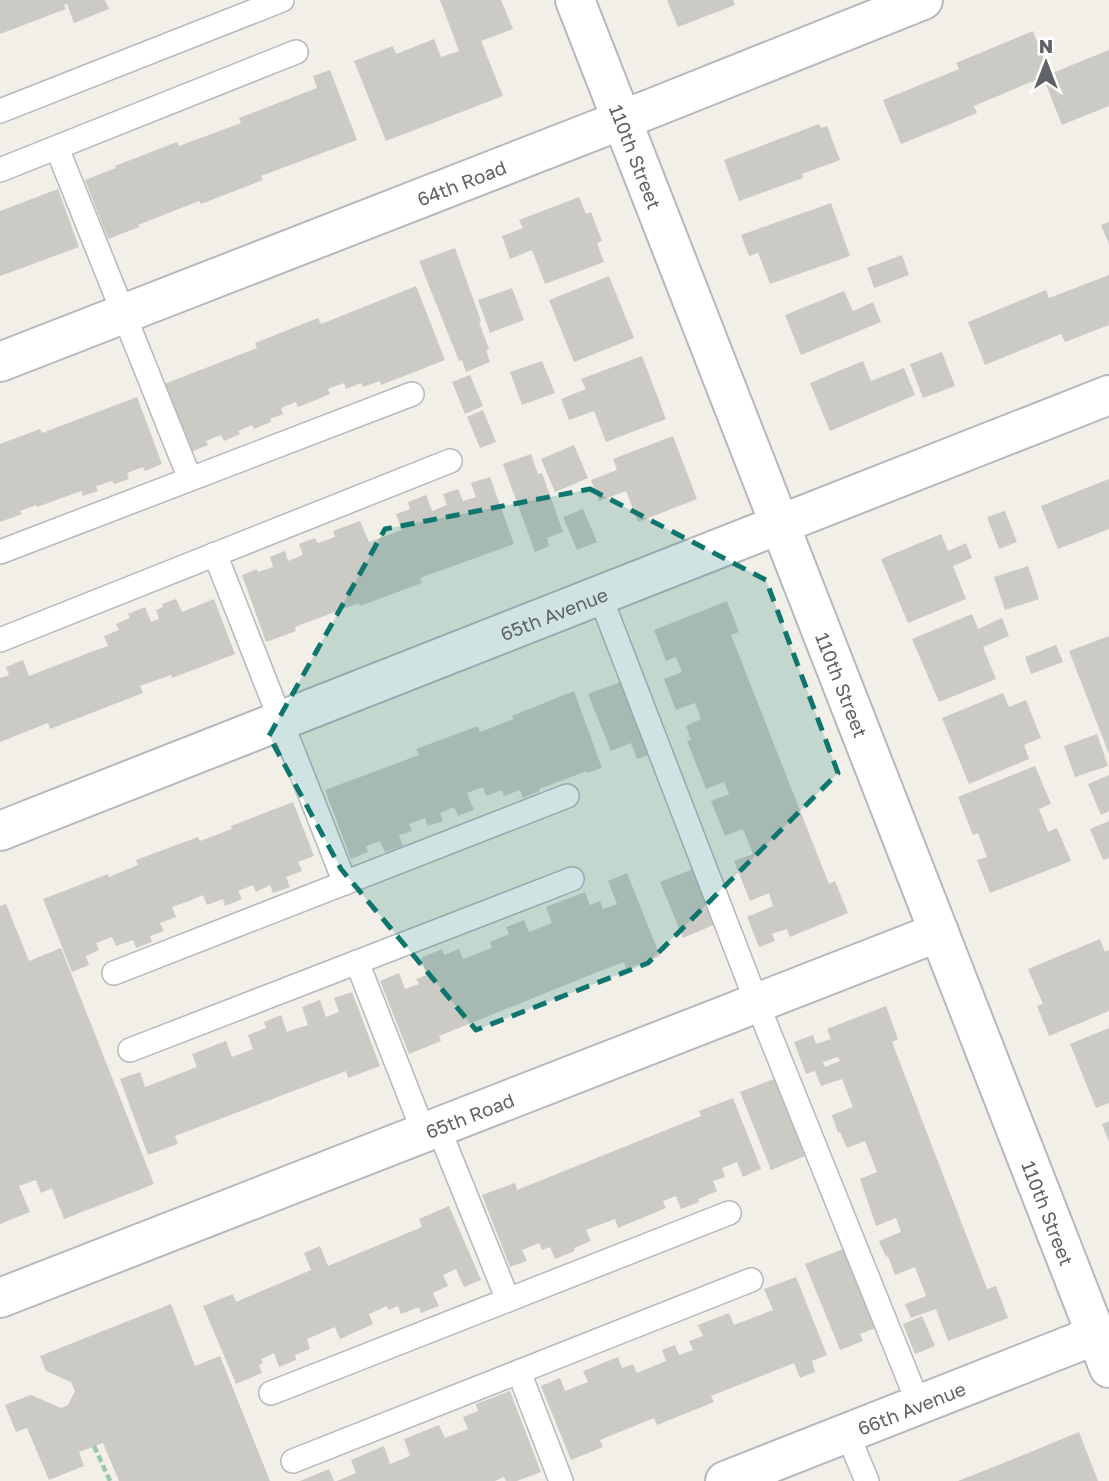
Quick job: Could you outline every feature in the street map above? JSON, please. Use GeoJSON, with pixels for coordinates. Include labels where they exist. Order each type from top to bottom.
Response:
{"type":"FeatureCollection","features":[{"type":"Feature","properties":{"kind":"street","name":"110th Street"},"geometry":{"type":"LineString","coordinates":[[575,0],[1103,1352]]}},
{"type":"Feature","properties":{"kind":"street","name":"64th Road"},"geometry":{"type":"LineString","coordinates":[[0,362],[923,0]]}},
{"type":"Feature","properties":{"kind":"street","name":"65th Avenue"},"geometry":{"type":"LineString","coordinates":[[0,831],[1109,396]]}},
{"type":"Feature","properties":{"kind":"street","name":"65th Road"},"geometry":{"type":"LineString","coordinates":[[0,1297],[939,932]]}},
{"type":"Feature","properties":{"kind":"street","name":"66th Avenue"},"geometry":{"type":"LineString","coordinates":[[725,1481],[919,1405],[1103,1352]]}},
{"type":"Feature","properties":{"kind":"lane"},"geometry":{"type":"LineString","coordinates":[[0,111],[276,1]]}},
{"type":"Feature","properties":{"kind":"lane"},"geometry":{"type":"LineString","coordinates":[[0,170],[296,52]]}},
{"type":"Feature","properties":{"kind":"lane"},"geometry":{"type":"LineString","coordinates":[[57,148],[190,479]]}},
{"type":"Feature","properties":{"kind":"lane"},"geometry":{"type":"LineString","coordinates":[[0,552],[412,394]]}},
{"type":"Feature","properties":{"kind":"lane"},"geometry":{"type":"LineString","coordinates":[[0,640],[450,461]]}},
{"type":"Feature","properties":{"kind":"lane"},"geometry":{"type":"LineString","coordinates":[[215,554],[345,883]]}},
{"type":"Feature","properties":{"kind":"lane"},"geometry":{"type":"LineString","coordinates":[[600,596],[757,1003],[919,1405]]}},
{"type":"Feature","properties":{"kind":"lane"},"geometry":{"type":"LineString","coordinates":[[114,973],[567,796]]}},
{"type":"Feature","properties":{"kind":"lane"},"geometry":{"type":"LineString","coordinates":[[130,1050],[572,879]]}},
{"type":"Feature","properties":{"kind":"lane"},"geometry":{"type":"LineString","coordinates":[[357,962],[508,1300]]}},
{"type":"Feature","properties":{"kind":"lane"},"geometry":{"type":"LineString","coordinates":[[271,1393],[729,1213]]}},
{"type":"Feature","properties":{"kind":"lane"},"geometry":{"type":"LineString","coordinates":[[293,1461],[751,1280]]}},
{"type":"Feature","properties":{"kind":"lane"},"geometry":{"type":"LineString","coordinates":[[519,1372],[561,1481]]}},
{"type":"Feature","properties":{"kind":"lane"},"geometry":{"type":"LineString","coordinates":[[847,1433],[867,1481]]}},
{"type":"Feature","properties":{"kind":"path"},"geometry":{"type":"LineString","coordinates":[[94,1446],[110,1481]]}},
{"type":"Feature","properties":{"kind":"highlighted area"},"geometry":{"type":"Polygon","coordinates":[[[590,489],[766,580],[838,773],[648,963],[476,1030],[341,869],[269,736],[385,529],[590,489]]]}},
{"type":"Feature","properties":{"kind":"building"},"geometry":{"type":"Polygon","coordinates":[[[0,0],[105,0],[109,9],[74,23],[67,4],[64,5],[66,9],[0,34],[0,0]]]}},
{"type":"Feature","properties":{"kind":"building"},"geometry":{"type":"Polygon","coordinates":[[[440,0],[501,0],[513,29],[481,41],[503,96],[386,141],[354,61],[393,46],[396,54],[434,39],[441,57],[459,51],[440,0]]]}},
{"type":"Feature","properties":{"kind":"building"},"geometry":{"type":"Polygon","coordinates":[[[667,0],[733,0],[735,5],[678,27],[667,0]]]}},
{"type":"Feature","properties":{"kind":"building"},"geometry":{"type":"Polygon","coordinates":[[[1033,31],[1050,74],[1109,50],[1109,106],[1062,125],[1043,77],[974,106],[977,113],[901,144],[883,100],[959,69],[956,63],[1033,31]]]}},
{"type":"Feature","properties":{"kind":"building"},"geometry":{"type":"Polygon","coordinates":[[[330,70],[357,140],[261,176],[263,180],[201,204],[199,201],[108,239],[85,180],[177,142],[179,146],[241,123],[239,118],[317,88],[313,76],[330,70]]]}},
{"type":"Feature","properties":{"kind":"building"},"geometry":{"type":"Polygon","coordinates":[[[819,124],[821,128],[827,126],[840,160],[802,174],[803,178],[739,201],[724,160],[819,124]]]}},
{"type":"Feature","properties":{"kind":"building"},"geometry":{"type":"Polygon","coordinates":[[[58,189],[79,247],[0,276],[0,211],[58,189]]]}},
{"type":"Feature","properties":{"kind":"building"},"geometry":{"type":"Polygon","coordinates":[[[579,197],[586,214],[591,212],[602,241],[597,243],[604,262],[545,284],[532,250],[510,259],[502,236],[523,228],[519,220],[579,197]]]}},
{"type":"Feature","properties":{"kind":"building"},"geometry":{"type":"Polygon","coordinates":[[[831,203],[850,256],[770,284],[758,253],[749,256],[741,235],[831,203]]]}},
{"type":"Feature","properties":{"kind":"building"},"geometry":{"type":"Polygon","coordinates":[[[1109,222],[1109,244],[1101,225],[1109,222]]]}},
{"type":"Feature","properties":{"kind":"building"},"geometry":{"type":"Polygon","coordinates":[[[455,248],[489,349],[486,350],[490,362],[466,372],[462,360],[459,361],[419,261],[455,248]]]}},
{"type":"Feature","properties":{"kind":"building"},"geometry":{"type":"Polygon","coordinates":[[[902,255],[909,275],[874,288],[867,268],[902,255]]]}},
{"type":"Feature","properties":{"kind":"building"},"geometry":{"type":"Polygon","coordinates":[[[1109,275],[1109,325],[1065,342],[1061,334],[985,365],[968,322],[1046,290],[1049,298],[1109,275]]]}},
{"type":"Feature","properties":{"kind":"building"},"geometry":{"type":"Polygon","coordinates":[[[609,276],[634,338],[574,362],[549,300],[609,276]]]}},
{"type":"Feature","properties":{"kind":"building"},"geometry":{"type":"Polygon","coordinates":[[[416,286],[445,360],[381,385],[380,381],[363,387],[361,383],[346,389],[344,383],[328,389],[330,394],[316,400],[298,407],[296,402],[281,408],[283,414],[270,419],[271,422],[254,429],[252,425],[224,441],[221,435],[206,441],[208,445],[191,452],[164,384],[257,348],[255,343],[318,318],[321,324],[416,286]]]}},
{"type":"Feature","properties":{"kind":"building"},"geometry":{"type":"Polygon","coordinates":[[[512,288],[524,320],[490,333],[478,300],[512,288]]]}},
{"type":"Feature","properties":{"kind":"building"},"geometry":{"type":"Polygon","coordinates":[[[844,291],[853,311],[873,302],[881,322],[801,355],[785,315],[844,291]]]}},
{"type":"Feature","properties":{"kind":"building"},"geometry":{"type":"Polygon","coordinates":[[[942,352],[955,386],[923,398],[910,364],[942,352]]]}},
{"type":"Feature","properties":{"kind":"building"},"geometry":{"type":"Polygon","coordinates":[[[642,356],[666,419],[606,442],[594,411],[569,420],[561,399],[586,389],[581,379],[642,356]]]}},
{"type":"Feature","properties":{"kind":"building"},"geometry":{"type":"Polygon","coordinates":[[[542,361],[555,393],[522,405],[510,372],[542,361]]]}},
{"type":"Feature","properties":{"kind":"building"},"geometry":{"type":"Polygon","coordinates":[[[863,361],[871,381],[904,368],[915,395],[830,431],[810,383],[863,361]]]}},
{"type":"Feature","properties":{"kind":"building"},"geometry":{"type":"Polygon","coordinates":[[[470,375],[483,406],[465,414],[452,382],[470,375]]]}},
{"type":"Feature","properties":{"kind":"building"},"geometry":{"type":"Polygon","coordinates":[[[137,397],[162,464],[145,471],[143,467],[127,473],[129,479],[96,486],[98,491],[83,496],[81,491],[37,507],[36,505],[20,511],[22,514],[0,522],[0,444],[40,429],[42,433],[137,397]]]}},
{"type":"Feature","properties":{"kind":"building"},"geometry":{"type":"Polygon","coordinates":[[[483,410],[496,442],[480,448],[467,417],[483,410]]]}},
{"type":"Feature","properties":{"kind":"building"},"geometry":{"type":"Polygon","coordinates":[[[673,436],[697,499],[638,522],[626,491],[599,501],[591,480],[617,470],[613,459],[673,436]]]}},
{"type":"Feature","properties":{"kind":"building"},"geometry":{"type":"Polygon","coordinates":[[[574,445],[588,478],[555,492],[541,459],[574,445]]]}},
{"type":"Feature","properties":{"kind":"building"},"geometry":{"type":"Polygon","coordinates":[[[531,454],[538,474],[542,473],[563,532],[547,538],[549,546],[535,552],[503,464],[531,454]]]}},
{"type":"Feature","properties":{"kind":"building"},"geometry":{"type":"Polygon","coordinates":[[[490,477],[514,544],[420,578],[422,583],[295,627],[296,631],[266,642],[242,575],[273,567],[270,557],[285,551],[288,561],[303,555],[299,544],[315,538],[318,543],[335,537],[333,531],[360,521],[369,542],[402,530],[396,514],[410,509],[408,502],[426,495],[432,511],[447,505],[443,494],[458,489],[463,501],[476,497],[471,483],[490,477]]]}},
{"type":"Feature","properties":{"kind":"building"},"geometry":{"type":"Polygon","coordinates":[[[1109,479],[1109,529],[1058,549],[1041,506],[1109,479]]]}},
{"type":"Feature","properties":{"kind":"building"},"geometry":{"type":"Polygon","coordinates":[[[583,509],[597,542],[577,550],[563,517],[583,509]]]}},
{"type":"Feature","properties":{"kind":"building"},"geometry":{"type":"Polygon","coordinates":[[[1005,511],[1017,542],[999,549],[987,517],[1005,511]]]}},
{"type":"Feature","properties":{"kind":"building"},"geometry":{"type":"Polygon","coordinates":[[[941,534],[948,551],[966,543],[972,558],[953,566],[966,599],[908,623],[881,559],[941,534]]]}},
{"type":"Feature","properties":{"kind":"building"},"geometry":{"type":"Polygon","coordinates":[[[1028,566],[1039,599],[1005,610],[994,577],[1028,566]]]}},
{"type":"Feature","properties":{"kind":"building"},"geometry":{"type":"Polygon","coordinates":[[[176,599],[182,612],[214,599],[235,654],[172,678],[171,675],[140,686],[143,693],[50,729],[48,723],[0,742],[0,678],[9,675],[6,667],[23,660],[29,676],[108,646],[104,636],[119,630],[116,624],[130,618],[128,614],[145,607],[151,622],[159,619],[156,610],[163,607],[162,604],[176,599]]]}},
{"type":"Feature","properties":{"kind":"building"},"geometry":{"type":"Polygon","coordinates":[[[727,601],[739,632],[731,635],[829,884],[835,881],[848,913],[790,937],[787,929],[772,934],[775,941],[759,947],[747,917],[773,906],[769,893],[750,901],[734,861],[753,854],[743,829],[725,836],[711,801],[729,794],[724,782],[706,789],[687,741],[691,740],[686,726],[701,719],[695,703],[676,710],[664,679],[682,672],[676,657],[666,661],[654,630],[727,601]]]}},
{"type":"Feature","properties":{"kind":"building"},"geometry":{"type":"Polygon","coordinates":[[[972,614],[978,629],[1002,618],[1009,636],[983,647],[996,679],[939,702],[912,639],[972,614]]]}},
{"type":"Feature","properties":{"kind":"building"},"geometry":{"type":"Polygon","coordinates":[[[1109,636],[1109,754],[1069,651],[1109,636]]]}},
{"type":"Feature","properties":{"kind":"building"},"geometry":{"type":"Polygon","coordinates":[[[1056,645],[1063,662],[1031,674],[1025,657],[1056,645]]]}},
{"type":"Feature","properties":{"kind":"building"},"geometry":{"type":"Polygon","coordinates":[[[620,682],[649,755],[637,759],[631,743],[611,751],[588,694],[620,682]]]}},
{"type":"Feature","properties":{"kind":"building"},"geometry":{"type":"Polygon","coordinates":[[[574,691],[602,768],[539,789],[540,791],[523,798],[520,790],[504,796],[502,790],[486,796],[483,787],[467,793],[474,810],[458,816],[454,807],[440,813],[443,821],[428,826],[425,818],[409,824],[412,831],[399,835],[403,846],[385,852],[380,841],[366,846],[368,852],[351,859],[325,790],[419,755],[416,749],[478,726],[480,732],[574,691]]]}},
{"type":"Feature","properties":{"kind":"building"},"geometry":{"type":"Polygon","coordinates":[[[1003,693],[1009,707],[1026,700],[1041,738],[1024,745],[1029,759],[969,784],[942,718],[1003,693]]]}},
{"type":"Feature","properties":{"kind":"building"},"geometry":{"type":"Polygon","coordinates":[[[1097,734],[1108,766],[1075,777],[1064,746],[1097,734]]]}},
{"type":"Feature","properties":{"kind":"building"},"geometry":{"type":"Polygon","coordinates":[[[1035,766],[1051,804],[1039,809],[1048,832],[1057,828],[1071,861],[990,893],[977,860],[987,857],[978,833],[973,835],[958,797],[1035,766]]]}},
{"type":"Feature","properties":{"kind":"building"},"geometry":{"type":"Polygon","coordinates":[[[1109,775],[1109,811],[1101,815],[1088,784],[1109,775]]]}},
{"type":"Feature","properties":{"kind":"building"},"geometry":{"type":"Polygon","coordinates":[[[293,802],[314,856],[298,862],[302,871],[286,877],[290,887],[273,893],[270,885],[256,892],[253,885],[238,891],[242,899],[225,906],[223,899],[207,905],[203,895],[172,907],[176,917],[160,923],[164,931],[150,936],[152,942],[136,948],[133,940],[116,946],[112,937],[96,943],[99,950],[86,956],[89,965],[72,972],[43,899],[108,874],[109,877],[138,865],[136,860],[198,837],[200,841],[293,802]]]}},
{"type":"Feature","properties":{"kind":"building"},"geometry":{"type":"Polygon","coordinates":[[[1109,821],[1109,858],[1103,860],[1090,829],[1109,821]]]}},
{"type":"Feature","properties":{"kind":"building"},"geometry":{"type":"Polygon","coordinates":[[[693,869],[716,924],[683,938],[660,882],[693,869]]]}},
{"type":"Feature","properties":{"kind":"building"},"geometry":{"type":"Polygon","coordinates":[[[627,873],[660,956],[626,969],[624,962],[595,973],[439,1036],[441,1041],[409,1054],[380,981],[399,973],[405,989],[419,984],[416,979],[427,975],[421,958],[442,949],[444,955],[459,949],[463,959],[492,948],[490,942],[509,934],[506,927],[524,920],[529,932],[552,923],[546,907],[585,892],[590,905],[600,901],[603,909],[617,904],[608,881],[627,873]]]}},
{"type":"Feature","properties":{"kind":"building"},"geometry":{"type":"Polygon","coordinates":[[[6,904],[29,961],[61,948],[154,1184],[64,1219],[52,1188],[41,1193],[36,1180],[19,1186],[30,1212],[0,1224],[0,906],[6,904]]]}},
{"type":"Feature","properties":{"kind":"building"},"geometry":{"type":"Polygon","coordinates":[[[1100,939],[1105,952],[1109,950],[1109,1011],[1049,1036],[1037,1006],[1043,1004],[1028,969],[1100,939]]]}},
{"type":"Feature","properties":{"kind":"building"},"geometry":{"type":"Polygon","coordinates":[[[352,992],[380,1066],[348,1078],[346,1071],[175,1136],[178,1144],[148,1155],[120,1079],[140,1072],[145,1087],[197,1067],[192,1054],[226,1041],[232,1057],[253,1049],[248,1035],[266,1028],[264,1022],[281,1015],[287,1032],[308,1025],[302,1007],[320,1000],[326,1017],[339,1012],[334,998],[352,992]]]}},
{"type":"Feature","properties":{"kind":"building"},"geometry":{"type":"Polygon","coordinates":[[[886,1006],[898,1039],[892,1042],[987,1289],[996,1286],[1008,1318],[948,1341],[936,1309],[911,1318],[905,1304],[926,1296],[915,1267],[895,1275],[879,1241],[901,1232],[896,1218],[876,1226],[860,1179],[877,1172],[865,1141],[847,1148],[840,1132],[838,1133],[832,1115],[853,1107],[842,1079],[821,1086],[815,1071],[806,1074],[794,1042],[813,1035],[816,1044],[831,1039],[827,1029],[886,1006]],[[838,1057],[823,1062],[825,1067],[840,1061],[838,1057]]]}},
{"type":"Feature","properties":{"kind":"building"},"geometry":{"type":"Polygon","coordinates":[[[1109,1028],[1109,1103],[1096,1108],[1070,1044],[1109,1028]]]}},
{"type":"Feature","properties":{"kind":"building"},"geometry":{"type":"Polygon","coordinates":[[[774,1079],[805,1156],[771,1170],[740,1092],[774,1079]]]}},
{"type":"Feature","properties":{"kind":"building"},"geometry":{"type":"Polygon","coordinates":[[[733,1098],[761,1169],[743,1177],[737,1162],[722,1168],[725,1177],[713,1181],[717,1191],[698,1199],[699,1202],[681,1209],[676,1196],[663,1201],[666,1208],[618,1228],[615,1219],[586,1230],[591,1241],[555,1259],[550,1247],[542,1250],[539,1243],[522,1250],[527,1261],[510,1267],[482,1195],[515,1183],[517,1190],[701,1116],[699,1111],[733,1098]]]}},
{"type":"Feature","properties":{"kind":"building"},"geometry":{"type":"Polygon","coordinates":[[[1109,1121],[1109,1142],[1102,1124],[1109,1121]]]}},
{"type":"Feature","properties":{"kind":"building"},"geometry":{"type":"Polygon","coordinates":[[[449,1206],[481,1280],[464,1287],[456,1269],[443,1275],[448,1286],[433,1293],[439,1306],[421,1313],[419,1307],[401,1314],[398,1306],[388,1310],[387,1306],[369,1314],[373,1324],[340,1339],[335,1327],[307,1339],[310,1349],[295,1355],[296,1360],[279,1367],[274,1353],[261,1359],[263,1363],[259,1365],[262,1373],[236,1384],[203,1306],[233,1294],[236,1302],[311,1270],[304,1253],[320,1246],[328,1266],[422,1227],[419,1219],[449,1206]]]}},
{"type":"Feature","properties":{"kind":"building"},"geometry":{"type":"Polygon","coordinates":[[[843,1249],[875,1328],[860,1334],[863,1341],[840,1350],[805,1264],[843,1249]]]}},
{"type":"Feature","properties":{"kind":"building"},"geometry":{"type":"Polygon","coordinates":[[[796,1277],[827,1355],[812,1361],[815,1372],[800,1378],[794,1363],[711,1396],[714,1402],[657,1425],[654,1418],[600,1440],[603,1447],[571,1460],[541,1386],[560,1378],[565,1391],[588,1382],[583,1371],[618,1357],[622,1368],[633,1364],[637,1373],[666,1361],[662,1350],[675,1345],[679,1355],[693,1350],[689,1341],[703,1336],[698,1325],[729,1313],[734,1325],[773,1310],[764,1289],[796,1277]]]}},
{"type":"Feature","properties":{"kind":"building"},"geometry":{"type":"Polygon","coordinates":[[[171,1304],[195,1366],[220,1356],[270,1481],[119,1481],[103,1443],[79,1452],[84,1466],[49,1480],[27,1428],[16,1432],[5,1405],[31,1395],[61,1408],[68,1405],[75,1391],[71,1382],[46,1371],[40,1356],[171,1304]]]}},
{"type":"Feature","properties":{"kind":"building"},"geometry":{"type":"Polygon","coordinates":[[[922,1316],[935,1346],[915,1354],[903,1324],[922,1316]]]}},
{"type":"Feature","properties":{"kind":"building"},"geometry":{"type":"Polygon","coordinates":[[[510,1391],[541,1472],[517,1481],[506,1481],[504,1477],[495,1481],[337,1481],[356,1473],[351,1460],[384,1446],[390,1464],[410,1456],[404,1439],[439,1425],[445,1438],[468,1429],[463,1417],[478,1411],[476,1404],[510,1391]]]}},
{"type":"Feature","properties":{"kind":"building"},"geometry":{"type":"Polygon","coordinates":[[[1079,1432],[1098,1481],[958,1481],[1016,1458],[1079,1432]]]}},
{"type":"Feature","properties":{"kind":"building"},"geometry":{"type":"Polygon","coordinates":[[[329,1469],[334,1481],[300,1481],[329,1469]]]}}]}
